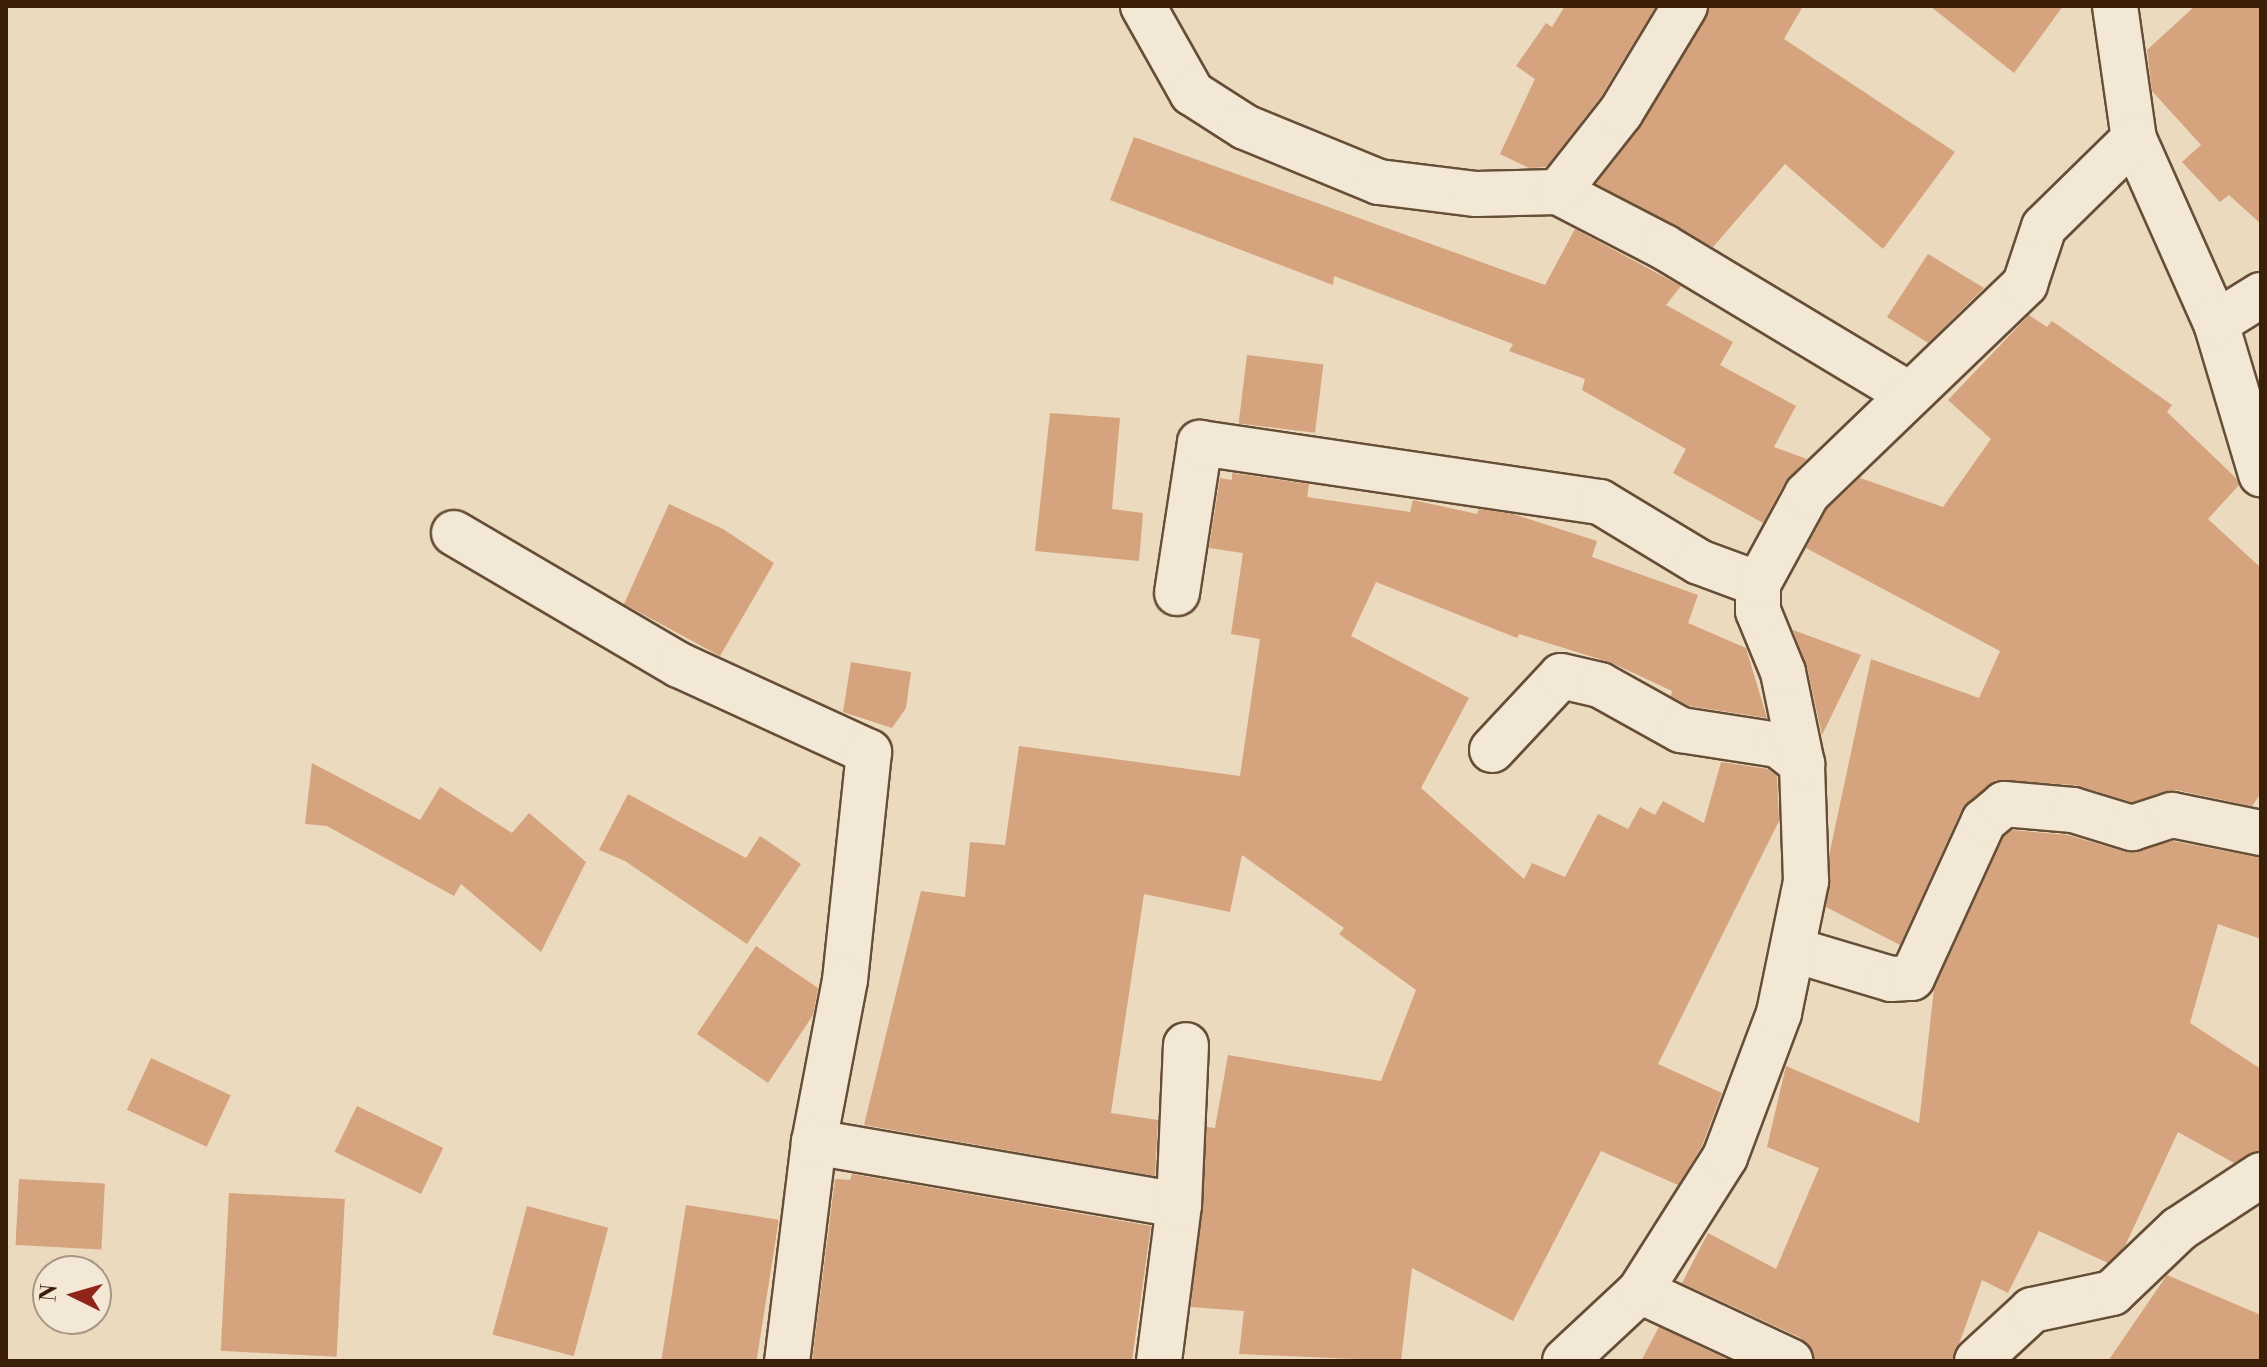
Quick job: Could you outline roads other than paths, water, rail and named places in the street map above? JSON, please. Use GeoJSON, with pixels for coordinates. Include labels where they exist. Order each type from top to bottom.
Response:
{"type":"FeatureCollection","features":[{"type":"Feature","properties":{"kind":"street"},"geometry":{"type":"LineString","coordinates":[[1143,6],[1192,93],[1245,127],[1379,182],[1476,194],[1558,192],[1664,247],[1909,394]]}},
{"type":"Feature","properties":{"kind":"street"},"geometry":{"type":"LineString","coordinates":[[1558,192],[1621,112],[1685,6]]}},
{"type":"Feature","properties":{"kind":"street"},"geometry":{"type":"LineString","coordinates":[[2115,6],[2134,139],[2216,323],[2261,474]]}},
{"type":"Feature","properties":{"kind":"street"},"geometry":{"type":"LineString","coordinates":[[1565,1361],[1640,1291],[1725,1157],[1779,1013],[1806,881],[1802,764],[1783,672],[1758,611],[1758,584],[1807,494],[2025,284],[2044,227],[2134,139]]}},
{"type":"Feature","properties":{"kind":"street"},"geometry":{"type":"LineString","coordinates":[[2216,323],[2261,295]]}},
{"type":"Feature","properties":{"kind":"street"},"geometry":{"type":"LineString","coordinates":[[1177,593],[1200,443],[1600,502],[1699,562],[1758,584]]}},
{"type":"Feature","properties":{"kind":"street"},"geometry":{"type":"LineString","coordinates":[[454,533],[679,665],[869,752],[845,980],[814,1142],[787,1361]]}},
{"type":"Feature","properties":{"kind":"street"},"geometry":{"type":"LineString","coordinates":[[1492,750],[1561,676],[1600,685],[1681,730],[1778,745],[1802,764]]}},
{"type":"Feature","properties":{"kind":"street"},"geometry":{"type":"LineString","coordinates":[[1794,950],[1891,979],[1912,978],[1984,821],[2004,804],[2073,810],[2132,828],[2172,815],[2261,833]]}},
{"type":"Feature","properties":{"kind":"street"},"geometry":{"type":"LineString","coordinates":[[1159,1361],[1179,1205],[1186,1045]]}},
{"type":"Feature","properties":{"kind":"street"},"geometry":{"type":"LineString","coordinates":[[814,1142],[1179,1205]]}},
{"type":"Feature","properties":{"kind":"street"},"geometry":{"type":"LineString","coordinates":[[1977,1361],[2032,1310],[2112,1293],[2179,1229],[2261,1175]]}},
{"type":"Feature","properties":{"kind":"street"},"geometry":{"type":"LineString","coordinates":[[1640,1291],[1790,1361]]}}]}
